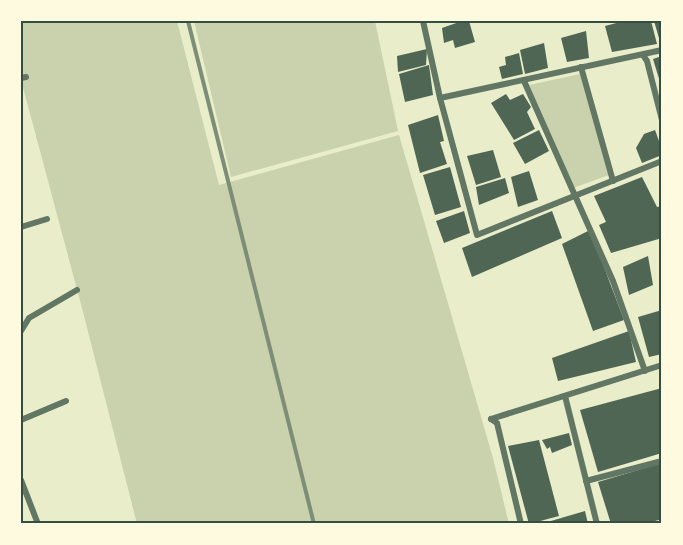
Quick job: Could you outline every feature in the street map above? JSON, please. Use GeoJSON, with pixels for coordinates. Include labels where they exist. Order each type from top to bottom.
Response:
{"type":"FeatureCollection","features":[{"type":"Feature","properties":{"kind":"street"},"geometry":{"type":"LineString","coordinates":[[423,21],[440,98],[477,235],[662,161]]}},
{"type":"Feature","properties":{"kind":"street"},"geometry":{"type":"LineString","coordinates":[[440,98],[662,50]]}},
{"type":"Feature","properties":{"kind":"street"},"geometry":{"type":"LineString","coordinates":[[643,55],[647,61],[662,120]]}},
{"type":"Feature","properties":{"kind":"street"},"geometry":{"type":"LineString","coordinates":[[581,68],[613,181]]}},
{"type":"Feature","properties":{"kind":"street"},"geometry":{"type":"LineString","coordinates":[[524,81],[613,281],[645,371]]}},
{"type":"Feature","properties":{"kind":"street"},"geometry":{"type":"LineString","coordinates":[[21,227],[47,219]]}},
{"type":"Feature","properties":{"kind":"street"},"geometry":{"type":"LineString","coordinates":[[21,331],[29,318],[77,290]]}},
{"type":"Feature","properties":{"kind":"street"},"geometry":{"type":"LineString","coordinates":[[521,524],[497,423],[491,419],[662,365]]}},
{"type":"Feature","properties":{"kind":"street"},"geometry":{"type":"LineString","coordinates":[[566,396],[597,524]]}},
{"type":"Feature","properties":{"kind":"street"},"geometry":{"type":"LineString","coordinates":[[21,420],[66,401]]}},
{"type":"Feature","properties":{"kind":"street"},"geometry":{"type":"LineString","coordinates":[[586,481],[662,461]]}},
{"type":"Feature","properties":{"kind":"street"},"geometry":{"type":"LineString","coordinates":[[21,480],[38,524]]}},
{"type":"Feature","properties":{"kind":"green space"},"geometry":{"type":"Polygon","coordinates":[[[21,21],[177,21],[219,185],[399,135],[493,458],[509,524],[137,524],[21,80],[21,21]]]}},
{"type":"Feature","properties":{"kind":"green space"},"geometry":{"type":"Polygon","coordinates":[[[194,21],[375,21],[398,131],[231,177],[194,21]]]}},
{"type":"Feature","properties":{"kind":"green space"},"geometry":{"type":"Polygon","coordinates":[[[580,74],[609,175],[573,188],[529,85],[580,74]]]}},
{"type":"Feature","properties":{"kind":"building"},"geometry":{"type":"Polygon","coordinates":[[[469,21],[475,42],[455,48],[453,40],[444,43],[442,28],[469,21]]]}},
{"type":"Feature","properties":{"kind":"building"},"geometry":{"type":"Polygon","coordinates":[[[624,21],[651,21],[657,44],[612,52],[605,26],[624,21]]]}},
{"type":"Feature","properties":{"kind":"building"},"geometry":{"type":"Polygon","coordinates":[[[654,21],[662,21],[662,45],[661,45],[654,21]]]}},
{"type":"Feature","properties":{"kind":"building"},"geometry":{"type":"Polygon","coordinates":[[[586,31],[589,58],[567,62],[561,38],[586,31]]]}},
{"type":"Feature","properties":{"kind":"building"},"geometry":{"type":"Polygon","coordinates":[[[544,43],[548,68],[525,74],[520,50],[544,43]]]}},
{"type":"Feature","properties":{"kind":"building"},"geometry":{"type":"Polygon","coordinates":[[[427,49],[426,65],[398,72],[397,56],[427,49]]]}},
{"type":"Feature","properties":{"kind":"building"},"geometry":{"type":"Polygon","coordinates":[[[519,53],[523,74],[502,79],[499,67],[506,65],[505,57],[519,53]]]}},
{"type":"Feature","properties":{"kind":"building"},"geometry":{"type":"Polygon","coordinates":[[[662,56],[662,82],[660,82],[653,59],[662,56]]]}},
{"type":"Feature","properties":{"kind":"building"},"geometry":{"type":"Polygon","coordinates":[[[429,65],[433,95],[405,102],[399,74],[429,65]]]}},
{"type":"Feature","properties":{"kind":"building"},"geometry":{"type":"Polygon","coordinates":[[[506,94],[510,100],[523,94],[531,107],[527,112],[535,129],[514,140],[491,103],[506,94]]]}},
{"type":"Feature","properties":{"kind":"building"},"geometry":{"type":"Polygon","coordinates":[[[438,115],[444,141],[440,142],[447,164],[420,173],[408,125],[438,115]]]}},
{"type":"Feature","properties":{"kind":"building"},"geometry":{"type":"Polygon","coordinates":[[[539,130],[549,151],[525,164],[513,143],[539,130]]]}},
{"type":"Feature","properties":{"kind":"building"},"geometry":{"type":"Polygon","coordinates":[[[655,130],[662,155],[642,163],[636,148],[644,134],[655,130]]]}},
{"type":"Feature","properties":{"kind":"building"},"geometry":{"type":"Polygon","coordinates":[[[493,150],[501,177],[476,185],[467,156],[493,150]]]}},
{"type":"Feature","properties":{"kind":"building"},"geometry":{"type":"Polygon","coordinates":[[[450,167],[461,207],[435,215],[423,175],[450,167]]]}},
{"type":"Feature","properties":{"kind":"building"},"geometry":{"type":"Polygon","coordinates":[[[529,171],[538,200],[518,207],[511,177],[529,171]]]}},
{"type":"Feature","properties":{"kind":"building"},"geometry":{"type":"Polygon","coordinates":[[[642,177],[657,207],[662,206],[662,238],[611,253],[599,225],[606,222],[594,196],[642,177]]]}},
{"type":"Feature","properties":{"kind":"building"},"geometry":{"type":"Polygon","coordinates":[[[505,178],[509,193],[479,205],[476,187],[505,178]]]}},
{"type":"Feature","properties":{"kind":"building"},"geometry":{"type":"Polygon","coordinates":[[[464,211],[470,233],[444,243],[436,221],[464,211]]]}},
{"type":"Feature","properties":{"kind":"building"},"geometry":{"type":"Polygon","coordinates":[[[552,211],[562,238],[472,277],[462,248],[552,211]]]}},
{"type":"Feature","properties":{"kind":"building"},"geometry":{"type":"Polygon","coordinates":[[[590,230],[624,320],[593,331],[562,244],[590,230]]]}},
{"type":"Feature","properties":{"kind":"building"},"geometry":{"type":"Polygon","coordinates":[[[648,256],[653,285],[629,295],[623,267],[648,256]]]}},
{"type":"Feature","properties":{"kind":"building"},"geometry":{"type":"Polygon","coordinates":[[[662,310],[662,354],[649,357],[638,317],[662,310]]]}},
{"type":"Feature","properties":{"kind":"building"},"geometry":{"type":"Polygon","coordinates":[[[629,331],[636,362],[558,381],[552,358],[629,331]]]}},
{"type":"Feature","properties":{"kind":"building"},"geometry":{"type":"Polygon","coordinates":[[[662,388],[662,453],[598,472],[580,410],[662,388]]]}},
{"type":"Feature","properties":{"kind":"building"},"geometry":{"type":"Polygon","coordinates":[[[569,433],[572,445],[552,453],[550,447],[547,449],[542,440],[569,433]]]}},
{"type":"Feature","properties":{"kind":"building"},"geometry":{"type":"Polygon","coordinates":[[[539,440],[559,516],[529,524],[508,446],[539,440]]]}},
{"type":"Feature","properties":{"kind":"building"},"geometry":{"type":"Polygon","coordinates":[[[662,463],[662,519],[645,524],[611,524],[598,482],[662,463]]]}},
{"type":"Feature","properties":{"kind":"building"},"geometry":{"type":"Polygon","coordinates":[[[585,511],[588,524],[544,524],[544,523],[585,511]]]}},
{"type":"Feature","properties":{"kind":"railway"},"geometry":{"type":"LineString","coordinates":[[188,21],[314,524]]}}]}
